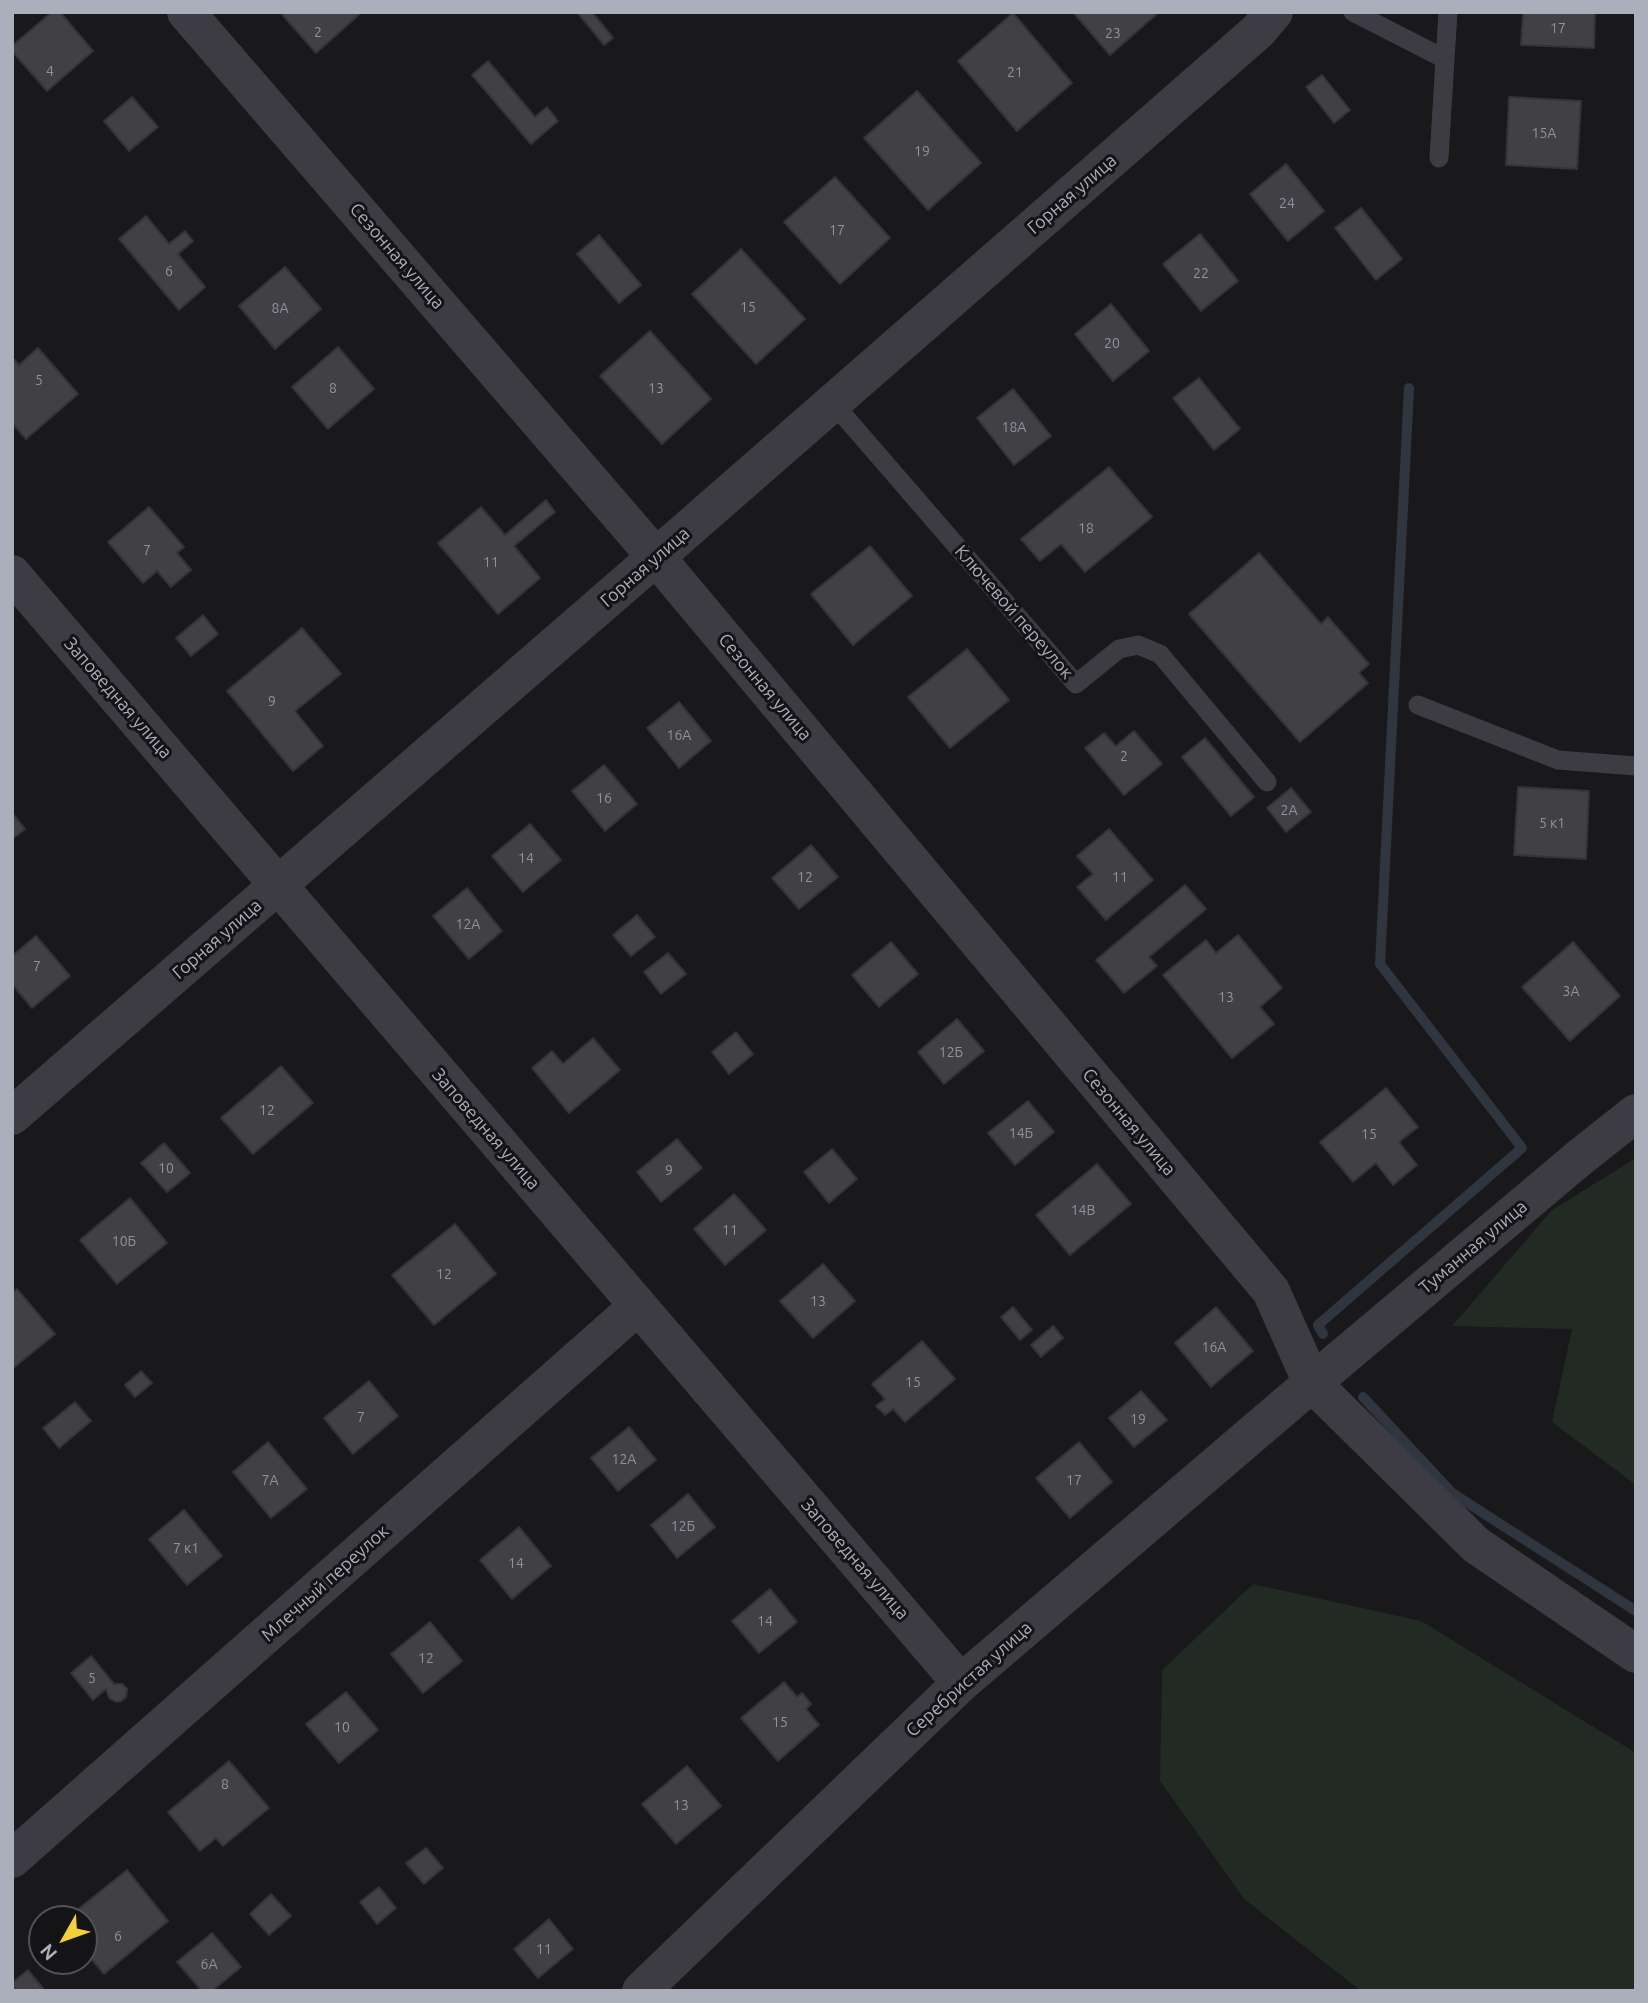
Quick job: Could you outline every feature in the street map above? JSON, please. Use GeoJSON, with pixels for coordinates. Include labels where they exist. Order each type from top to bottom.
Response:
{"type":"FeatureCollection","features":[{"type":"Feature","properties":{"kind":"street","name":"Сезонная улица"},"geometry":{"type":"LineString","coordinates":[[186,12],[656,558],[1271,1291],[1312,1384]]}},
{"type":"Feature","properties":{"kind":"street","name":"Горная улица"},"geometry":{"type":"LineString","coordinates":[[12,1116],[834,403],[1258,31],[1273,12]]}},
{"type":"Feature","properties":{"kind":"street","name":"Заповедная улица"},"geometry":{"type":"LineString","coordinates":[[12,574],[961,1683]]}},
{"type":"Feature","properties":{"kind":"street","name":"Туманная улица"},"geometry":{"type":"LineString","coordinates":[[1312,1384],[1577,1159],[1636,1113]]}},
{"type":"Feature","properties":{"kind":"street","name":"Млечный переулок"},"geometry":{"type":"LineString","coordinates":[[12,1858],[638,1306]]}},
{"type":"Feature","properties":{"kind":"street"},"geometry":{"type":"LineString","coordinates":[[1312,1384],[1476,1545],[1636,1654]]}},
{"type":"Feature","properties":{"kind":"street","name":"Серебристая улица"},"geometry":{"type":"LineString","coordinates":[[641,1991],[961,1683],[1312,1384]]}},
{"type":"Feature","properties":{"kind":"lane"},"geometry":{"type":"LineString","coordinates":[[1353,12],[1446,59]]}},
{"type":"Feature","properties":{"kind":"lane"},"geometry":{"type":"LineString","coordinates":[[1439,158],[1448,12]]}},
{"type":"Feature","properties":{"kind":"lane","name":"Ключевой переулок"},"geometry":{"type":"LineString","coordinates":[[834,403],[1076,684],[1119,649],[1138,645],[1160,654],[1267,782]]}},
{"type":"Feature","properties":{"kind":"lane"},"geometry":{"type":"LineString","coordinates":[[1418,705],[1558,760],[1636,766]]}},
{"type":"Feature","properties":{"kind":"shaded area"},"geometry":{"type":"Polygon","coordinates":[[[1636,1158],[1636,1485],[1552,1422],[1572,1329],[1452,1326],[1552,1210],[1636,1158]]]}},
{"type":"Feature","properties":{"kind":"shaded area"},"geometry":{"type":"Polygon","coordinates":[[[1253,1584],[1421,1621],[1636,1753],[1636,1991],[1361,1991],[1244,1899],[1160,1781],[1162,1670],[1253,1584]]]}},
{"type":"Feature","properties":{"kind":"building"},"geometry":{"type":"Polygon","coordinates":[[[52,12],[60,12],[93,51],[47,91],[12,51],[12,46],[52,12]]]}},
{"type":"Feature","properties":{"kind":"building"},"geometry":{"type":"Polygon","coordinates":[[[280,12],[362,12],[316,53],[280,12]]]}},
{"type":"Feature","properties":{"kind":"building"},"geometry":{"type":"Polygon","coordinates":[[[577,12],[592,12],[613,38],[604,45],[577,12]]]}},
{"type":"Feature","properties":{"kind":"building"},"geometry":{"type":"Polygon","coordinates":[[[1073,12],[1159,12],[1110,55],[1073,12]]]}},
{"type":"Feature","properties":{"kind":"building"},"geometry":{"type":"Polygon","coordinates":[[[1523,12],[1595,12],[1594,48],[1521,45],[1523,12]]]}},
{"type":"Feature","properties":{"kind":"building"},"geometry":{"type":"Polygon","coordinates":[[[1013,13],[1072,83],[1017,131],[958,61],[1013,13]]]}},
{"type":"Feature","properties":{"kind":"building"},"geometry":{"type":"Polygon","coordinates":[[[488,61],[535,117],[547,107],[558,121],[531,144],[472,75],[488,61]]]}},
{"type":"Feature","properties":{"kind":"building"},"geometry":{"type":"Polygon","coordinates":[[[1322,75],[1350,110],[1334,123],[1306,87],[1322,75]]]}},
{"type":"Feature","properties":{"kind":"building"},"geometry":{"type":"Polygon","coordinates":[[[917,91],[981,163],[928,210],[864,138],[917,91]]]}},
{"type":"Feature","properties":{"kind":"building"},"geometry":{"type":"Polygon","coordinates":[[[132,97],[158,127],[129,151],[104,121],[132,97]]]}},
{"type":"Feature","properties":{"kind":"building"},"geometry":{"type":"Polygon","coordinates":[[[1509,97],[1581,101],[1577,169],[1506,165],[1509,97]]]}},
{"type":"Feature","properties":{"kind":"building"},"geometry":{"type":"Polygon","coordinates":[[[1286,164],[1324,211],[1288,241],[1250,194],[1286,164]]]}},
{"type":"Feature","properties":{"kind":"building"},"geometry":{"type":"Polygon","coordinates":[[[835,177],[890,238],[840,284],[784,222],[835,177]]]}},
{"type":"Feature","properties":{"kind":"building"},"geometry":{"type":"Polygon","coordinates":[[[1361,208],[1402,259],[1376,280],[1335,228],[1361,208]]]}},
{"type":"Feature","properties":{"kind":"building"},"geometry":{"type":"Polygon","coordinates":[[[146,216],[169,244],[185,231],[193,241],[178,254],[205,287],[179,310],[119,239],[146,216]]]}},
{"type":"Feature","properties":{"kind":"building"},"geometry":{"type":"Polygon","coordinates":[[[1200,234],[1238,281],[1201,311],[1163,264],[1200,234]]]}},
{"type":"Feature","properties":{"kind":"building"},"geometry":{"type":"Polygon","coordinates":[[[599,235],[641,285],[619,303],[577,254],[599,235]]]}},
{"type":"Feature","properties":{"kind":"building"},"geometry":{"type":"Polygon","coordinates":[[[741,249],[805,319],[756,364],[692,294],[741,249]]]}},
{"type":"Feature","properties":{"kind":"building"},"geometry":{"type":"Polygon","coordinates":[[[285,267],[321,309],[275,349],[239,306],[285,267]]]}},
{"type":"Feature","properties":{"kind":"building"},"geometry":{"type":"Polygon","coordinates":[[[1111,304],[1149,351],[1113,381],[1075,334],[1111,304]]]}},
{"type":"Feature","properties":{"kind":"building"},"geometry":{"type":"Polygon","coordinates":[[[650,331],[711,399],[662,444],[600,376],[650,331]]]}},
{"type":"Feature","properties":{"kind":"building"},"geometry":{"type":"Polygon","coordinates":[[[338,347],[374,389],[328,429],[292,387],[338,347]]]}},
{"type":"Feature","properties":{"kind":"building"},"geometry":{"type":"Polygon","coordinates":[[[38,348],[78,394],[26,439],[12,423],[12,357],[19,365],[38,348]]]}},
{"type":"Feature","properties":{"kind":"building"},"geometry":{"type":"Polygon","coordinates":[[[1199,378],[1240,429],[1214,450],[1173,398],[1199,378]]]}},
{"type":"Feature","properties":{"kind":"building"},"geometry":{"type":"Polygon","coordinates":[[[1013,389],[1051,436],[1014,465],[977,418],[1013,389]]]}},
{"type":"Feature","properties":{"kind":"building"},"geometry":{"type":"Polygon","coordinates":[[[1109,467],[1152,517],[1085,572],[1061,544],[1040,561],[1021,539],[1109,467]]]}},
{"type":"Feature","properties":{"kind":"building"},"geometry":{"type":"Polygon","coordinates":[[[546,500],[555,512],[514,546],[540,578],[498,614],[438,543],[481,507],[505,535],[546,500]]]}},
{"type":"Feature","properties":{"kind":"building"},"geometry":{"type":"Polygon","coordinates":[[[149,507],[184,547],[177,553],[191,570],[171,587],[157,571],[143,583],[108,542],[149,507]]]}},
{"type":"Feature","properties":{"kind":"building"},"geometry":{"type":"Polygon","coordinates":[[[870,546],[912,596],[853,645],[811,594],[870,546]]]}},
{"type":"Feature","properties":{"kind":"building"},"geometry":{"type":"Polygon","coordinates":[[[1259,553],[1321,624],[1328,617],[1369,664],[1359,673],[1368,683],[1300,742],[1189,614],[1259,553]]]}},
{"type":"Feature","properties":{"kind":"building"},"geometry":{"type":"Polygon","coordinates":[[[203,615],[218,634],[191,656],[176,638],[203,615]]]}},
{"type":"Feature","properties":{"kind":"building"},"geometry":{"type":"Polygon","coordinates":[[[302,628],[341,674],[295,711],[323,746],[293,771],[227,691],[302,628]]]}},
{"type":"Feature","properties":{"kind":"building"},"geometry":{"type":"Polygon","coordinates":[[[967,649],[1009,700],[950,748],[908,697],[967,649]]]}},
{"type":"Feature","properties":{"kind":"building"},"geometry":{"type":"Polygon","coordinates":[[[679,702],[711,741],[679,768],[647,728],[679,702]]]}},
{"type":"Feature","properties":{"kind":"building"},"geometry":{"type":"Polygon","coordinates":[[[1134,731],[1162,764],[1124,795],[1085,748],[1104,733],[1116,746],[1134,731]]]}},
{"type":"Feature","properties":{"kind":"building"},"geometry":{"type":"Polygon","coordinates":[[[1205,738],[1254,797],[1231,816],[1182,757],[1205,738]]]}},
{"type":"Feature","properties":{"kind":"building"},"geometry":{"type":"Polygon","coordinates":[[[604,765],[637,804],[605,831],[572,791],[604,765]]]}},
{"type":"Feature","properties":{"kind":"building"},"geometry":{"type":"Polygon","coordinates":[[[1518,787],[1589,791],[1586,859],[1514,855],[1518,787]]]}},
{"type":"Feature","properties":{"kind":"building"},"geometry":{"type":"Polygon","coordinates":[[[1291,788],[1311,812],[1286,832],[1267,808],[1291,788]]]}},
{"type":"Feature","properties":{"kind":"building"},"geometry":{"type":"Polygon","coordinates":[[[12,813],[25,829],[12,839],[12,813]]]}},
{"type":"Feature","properties":{"kind":"building"},"geometry":{"type":"Polygon","coordinates":[[[530,824],[561,860],[523,892],[492,856],[530,824]]]}},
{"type":"Feature","properties":{"kind":"building"},"geometry":{"type":"Polygon","coordinates":[[[1109,829],[1153,880],[1106,920],[1077,887],[1093,874],[1077,856],[1109,829]]]}},
{"type":"Feature","properties":{"kind":"building"},"geometry":{"type":"Polygon","coordinates":[[[811,845],[838,877],[799,909],[772,878],[811,845]]]}},
{"type":"Feature","properties":{"kind":"building"},"geometry":{"type":"Polygon","coordinates":[[[1185,885],[1206,909],[1149,957],[1157,966],[1124,993],[1096,960],[1185,885]]]}},
{"type":"Feature","properties":{"kind":"building"},"geometry":{"type":"Polygon","coordinates":[[[467,888],[502,931],[469,959],[433,916],[467,888]]]}},
{"type":"Feature","properties":{"kind":"building"},"geometry":{"type":"Polygon","coordinates":[[[637,915],[655,937],[631,956],[613,935],[637,915]]]}},
{"type":"Feature","properties":{"kind":"building"},"geometry":{"type":"Polygon","coordinates":[[[1238,935],[1282,988],[1260,1007],[1274,1024],[1232,1058],[1163,975],[1206,940],[1216,953],[1238,935]]]}},
{"type":"Feature","properties":{"kind":"building"},"geometry":{"type":"Polygon","coordinates":[[[36,936],[70,976],[32,1008],[12,984],[12,956],[36,936]]]}},
{"type":"Feature","properties":{"kind":"building"},"geometry":{"type":"Polygon","coordinates":[[[891,942],[918,974],[879,1007],[852,975],[891,942]]]}},
{"type":"Feature","properties":{"kind":"building"},"geometry":{"type":"Polygon","coordinates":[[[1573,942],[1620,996],[1570,1041],[1522,987],[1573,942]]]}},
{"type":"Feature","properties":{"kind":"building"},"geometry":{"type":"Polygon","coordinates":[[[668,953],[686,974],[661,994],[644,972],[668,953]]]}},
{"type":"Feature","properties":{"kind":"building"},"geometry":{"type":"Polygon","coordinates":[[[957,1019],[984,1051],[944,1084],[918,1052],[957,1019]]]}},
{"type":"Feature","properties":{"kind":"building"},"geometry":{"type":"Polygon","coordinates":[[[736,1032],[753,1054],[729,1074],[712,1052],[736,1032]]]}},
{"type":"Feature","properties":{"kind":"building"},"geometry":{"type":"Polygon","coordinates":[[[593,1038],[620,1070],[569,1113],[532,1068],[552,1051],[563,1064],[593,1038]]]}},
{"type":"Feature","properties":{"kind":"building"},"geometry":{"type":"Polygon","coordinates":[[[281,1066],[313,1103],[253,1154],[221,1118],[281,1066]]]}},
{"type":"Feature","properties":{"kind":"building"},"geometry":{"type":"Polygon","coordinates":[[[1386,1088],[1418,1127],[1399,1142],[1417,1165],[1393,1185],[1376,1163],[1353,1182],[1320,1142],[1386,1088]]]}},
{"type":"Feature","properties":{"kind":"building"},"geometry":{"type":"Polygon","coordinates":[[[1028,1101],[1054,1132],[1015,1165],[988,1133],[1028,1101]]]}},
{"type":"Feature","properties":{"kind":"building"},"geometry":{"type":"Polygon","coordinates":[[[677,1139],[702,1168],[661,1202],[637,1172],[677,1139]]]}},
{"type":"Feature","properties":{"kind":"building"},"geometry":{"type":"Polygon","coordinates":[[[164,1143],[190,1173],[167,1192],[141,1163],[164,1143]]]}},
{"type":"Feature","properties":{"kind":"building"},"geometry":{"type":"Polygon","coordinates":[[[832,1149],[857,1179],[829,1203],[804,1172],[832,1149]]]}},
{"type":"Feature","properties":{"kind":"building"},"geometry":{"type":"Polygon","coordinates":[[[1097,1164],[1131,1204],[1070,1255],[1036,1215],[1097,1164]]]}},
{"type":"Feature","properties":{"kind":"building"},"geometry":{"type":"Polygon","coordinates":[[[734,1194],[766,1230],[725,1265],[694,1229],[734,1194]]]}},
{"type":"Feature","properties":{"kind":"building"},"geometry":{"type":"Polygon","coordinates":[[[130,1198],[167,1243],[117,1284],[80,1240],[130,1198]]]}},
{"type":"Feature","properties":{"kind":"building"},"geometry":{"type":"Polygon","coordinates":[[[455,1224],[496,1274],[434,1325],[392,1275],[455,1224]]]}},
{"type":"Feature","properties":{"kind":"building"},"geometry":{"type":"Polygon","coordinates":[[[823,1264],[855,1301],[813,1338],[780,1301],[823,1264]]]}},
{"type":"Feature","properties":{"kind":"building"},"geometry":{"type":"Polygon","coordinates":[[[17,1289],[55,1334],[12,1369],[12,1293],[17,1289]]]}},
{"type":"Feature","properties":{"kind":"building"},"geometry":{"type":"Polygon","coordinates":[[[1013,1307],[1032,1330],[1020,1340],[1001,1317],[1013,1307]]]}},
{"type":"Feature","properties":{"kind":"building"},"geometry":{"type":"Polygon","coordinates":[[[1216,1307],[1253,1351],[1211,1387],[1175,1343],[1216,1307]]]}},
{"type":"Feature","properties":{"kind":"building"},"geometry":{"type":"Polygon","coordinates":[[[1053,1326],[1063,1338],[1041,1357],[1031,1345],[1053,1326]]]}},
{"type":"Feature","properties":{"kind":"building"},"geometry":{"type":"Polygon","coordinates":[[[922,1341],[955,1379],[905,1422],[893,1409],[885,1415],[876,1406],[885,1399],[872,1384],[922,1341]]]}},
{"type":"Feature","properties":{"kind":"building"},"geometry":{"type":"Polygon","coordinates":[[[141,1371],[152,1383],[135,1397],[125,1385],[141,1371]]]}},
{"type":"Feature","properties":{"kind":"building"},"geometry":{"type":"Polygon","coordinates":[[[369,1381],[398,1416],[353,1454],[324,1418],[369,1381]]]}},
{"type":"Feature","properties":{"kind":"building"},"geometry":{"type":"Polygon","coordinates":[[[1141,1391],[1167,1420],[1134,1447],[1109,1418],[1141,1391]]]}},
{"type":"Feature","properties":{"kind":"building"},"geometry":{"type":"Polygon","coordinates":[[[75,1402],[91,1421],[59,1448],[43,1428],[75,1402]]]}},
{"type":"Feature","properties":{"kind":"building"},"geometry":{"type":"Polygon","coordinates":[[[629,1427],[656,1460],[618,1491],[591,1458],[629,1427]]]}},
{"type":"Feature","properties":{"kind":"building"},"geometry":{"type":"Polygon","coordinates":[[[268,1442],[307,1489],[271,1518],[233,1472],[268,1442]]]}},
{"type":"Feature","properties":{"kind":"building"},"geometry":{"type":"Polygon","coordinates":[[[1079,1442],[1112,1482],[1070,1518],[1036,1478],[1079,1442]]]}},
{"type":"Feature","properties":{"kind":"building"},"geometry":{"type":"Polygon","coordinates":[[[688,1494],[715,1527],[677,1558],[651,1525],[688,1494]]]}},
{"type":"Feature","properties":{"kind":"building"},"geometry":{"type":"Polygon","coordinates":[[[184,1510],[222,1556],[187,1585],[149,1539],[184,1510]]]}},
{"type":"Feature","properties":{"kind":"building"},"geometry":{"type":"Polygon","coordinates":[[[519,1527],[551,1566],[512,1599],[480,1560],[519,1527]]]}},
{"type":"Feature","properties":{"kind":"building"},"geometry":{"type":"Polygon","coordinates":[[[770,1589],[797,1622],[759,1653],[732,1621],[770,1589]]]}},
{"type":"Feature","properties":{"kind":"building"},"geometry":{"type":"Polygon","coordinates":[[[430,1622],[462,1661],[423,1693],[391,1654],[430,1622]]]}},
{"type":"Feature","properties":{"kind":"building"},"geometry":{"type":"Polygon","coordinates":[[[91,1656],[114,1684],[122,1684],[127,1689],[126,1697],[121,1701],[116,1702],[109,1698],[106,1689],[93,1700],[71,1673],[91,1656]]]}},
{"type":"Feature","properties":{"kind":"building"},"geometry":{"type":"Polygon","coordinates":[[[784,1682],[797,1697],[802,1693],[811,1704],[806,1709],[819,1725],[778,1761],[741,1718],[784,1682]]]}},
{"type":"Feature","properties":{"kind":"building"},"geometry":{"type":"Polygon","coordinates":[[[346,1692],[378,1730],[339,1763],[306,1724],[346,1692]]]}},
{"type":"Feature","properties":{"kind":"building"},"geometry":{"type":"Polygon","coordinates":[[[229,1761],[269,1808],[223,1846],[216,1838],[200,1851],[168,1812],[229,1761]]]}},
{"type":"Feature","properties":{"kind":"building"},"geometry":{"type":"Polygon","coordinates":[[[687,1766],[721,1806],[676,1844],[642,1804],[687,1766]]]}},
{"type":"Feature","properties":{"kind":"building"},"geometry":{"type":"Polygon","coordinates":[[[426,1848],[443,1868],[424,1884],[406,1863],[426,1848]]]}},
{"type":"Feature","properties":{"kind":"building"},"geometry":{"type":"Polygon","coordinates":[[[127,1870],[168,1921],[104,1974],[98,1967],[98,1905],[83,1905],[127,1870]]]}},
{"type":"Feature","properties":{"kind":"building"},"geometry":{"type":"Polygon","coordinates":[[[379,1887],[396,1908],[377,1924],[360,1902],[379,1887]]]}},
{"type":"Feature","properties":{"kind":"building"},"geometry":{"type":"Polygon","coordinates":[[[271,1894],[291,1916],[269,1935],[250,1914],[271,1894]]]}},
{"type":"Feature","properties":{"kind":"building"},"geometry":{"type":"Polygon","coordinates":[[[549,1919],[573,1949],[538,1978],[514,1949],[549,1919]]]}},
{"type":"Feature","properties":{"kind":"building"},"geometry":{"type":"Polygon","coordinates":[[[212,1933],[241,1967],[212,1991],[202,1991],[177,1962],[212,1933]]]}},
{"type":"Feature","properties":{"kind":"building"},"geometry":{"type":"Polygon","coordinates":[[[28,1970],[28,1975],[32,1975],[45,1991],[12,1991],[12,1983],[28,1970]]]}},
{"type":"Feature","properties":{"kind":"waterway"},"geometry":{"type":"LineString","coordinates":[[1323,1334],[1318,1325],[1522,1148],[1380,964],[1409,388]]}},
{"type":"Feature","properties":{"kind":"waterway"},"geometry":{"type":"LineString","coordinates":[[1363,1397],[1452,1493],[1636,1611]]}}]}
